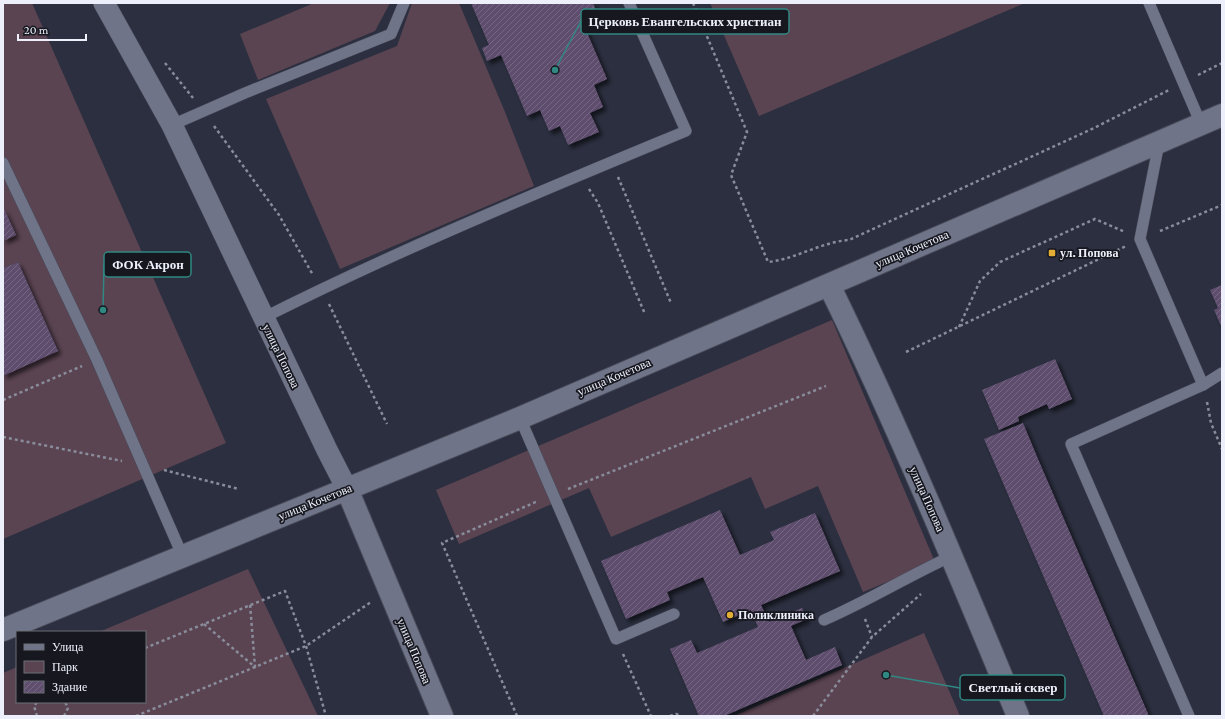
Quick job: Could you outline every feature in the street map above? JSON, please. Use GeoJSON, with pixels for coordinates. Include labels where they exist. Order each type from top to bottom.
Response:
{"type":"FeatureCollection","features":[{"type":"Feature","properties":{"kind":"main road","name":"улица Кочетова"},"geometry":{"type":"LineString","coordinates":[[3,630],[520,418],[1222,115]]}},
{"type":"Feature","properties":{"kind":"main road","name":"улица Попова"},"geometry":{"type":"LineString","coordinates":[[829,285],[870,369],[952,556],[1018,716]]}},
{"type":"Feature","properties":{"kind":"main road","name":"улица Попова"},"geometry":{"type":"LineString","coordinates":[[347,489],[442,716]]}},
{"type":"Feature","properties":{"kind":"street","name":"улица Попова"},"geometry":{"type":"LineString","coordinates":[[104,3],[172,125],[263,318],[347,489]]}},
{"type":"Feature","properties":{"kind":"lane"},"geometry":{"type":"LineString","coordinates":[[172,125],[391,34],[404,3]]}},
{"type":"Feature","properties":{"kind":"lane"},"geometry":{"type":"LineString","coordinates":[[263,318],[321,289],[579,175],[686,131],[629,3]]}},
{"type":"Feature","properties":{"kind":"lane"},"geometry":{"type":"LineString","coordinates":[[1149,3],[1201,124]]}},
{"type":"Feature","properties":{"kind":"lane"},"geometry":{"type":"LineString","coordinates":[[1159,143],[1140,239],[1203,385]]}},
{"type":"Feature","properties":{"kind":"lane"},"geometry":{"type":"LineString","coordinates":[[3,163],[97,360],[183,557]]}},
{"type":"Feature","properties":{"kind":"lane"},"geometry":{"type":"LineString","coordinates":[[1189,716],[1071,444],[1203,385],[1222,373]]}},
{"type":"Feature","properties":{"kind":"lane"},"geometry":{"type":"LineString","coordinates":[[520,418],[616,639],[674,614]]}},
{"type":"Feature","properties":{"kind":"lane"},"geometry":{"type":"LineString","coordinates":[[824,620],[859,605],[912,574],[952,556]]}},
{"type":"Feature","properties":{"kind":"path"},"geometry":{"type":"LineString","coordinates":[[693,3],[747,132],[731,175],[768,262],[782,260],[837,241],[849,240],[1094,128],[1222,63]]}},
{"type":"Feature","properties":{"kind":"path"},"geometry":{"type":"LineString","coordinates":[[160,57],[204,111],[280,215],[321,289],[387,424]]}},
{"type":"Feature","properties":{"kind":"path"},"geometry":{"type":"LineString","coordinates":[[611,162],[671,302]]}},
{"type":"Feature","properties":{"kind":"path"},"geometry":{"type":"LineString","coordinates":[[579,175],[598,203],[645,314]]}},
{"type":"Feature","properties":{"kind":"path"},"geometry":{"type":"LineString","coordinates":[[906,352],[959,328],[1140,239],[1222,205]]}},
{"type":"Feature","properties":{"kind":"path"},"geometry":{"type":"LineString","coordinates":[[959,328],[980,281],[1000,262],[1095,219],[1140,239]]}},
{"type":"Feature","properties":{"kind":"path"},"geometry":{"type":"LineString","coordinates":[[3,400],[97,360]]}},
{"type":"Feature","properties":{"kind":"path"},"geometry":{"type":"LineString","coordinates":[[1203,385],[1211,423],[1222,449]]}},
{"type":"Feature","properties":{"kind":"path"},"geometry":{"type":"LineString","coordinates":[[517,716],[442,543],[553,495],[826,386]]}},
{"type":"Feature","properties":{"kind":"path"},"geometry":{"type":"LineString","coordinates":[[146,648],[285,591],[306,646],[326,716]]}},
{"type":"Feature","properties":{"kind":"path"},"geometry":{"type":"LineString","coordinates":[[813,716],[872,637],[921,594]]}},
{"type":"Feature","properties":{"kind":"path"},"geometry":{"type":"LineString","coordinates":[[136,716],[306,646],[371,602]]}},
{"type":"Feature","properties":{"kind":"path"},"geometry":{"type":"LineString","coordinates":[[250,604],[255,667]]}},
{"type":"Feature","properties":{"kind":"path"},"geometry":{"type":"LineString","coordinates":[[204,624],[255,667]]}},
{"type":"Feature","properties":{"kind":"path"},"geometry":{"type":"LineString","coordinates":[[616,639],[651,716]]}},
{"type":"Feature","properties":{"kind":"path"},"geometry":{"type":"LineString","coordinates":[[37,703],[34,706],[37,716]]}},
{"type":"Feature","properties":{"kind":"path"},"geometry":{"type":"LineString","coordinates":[[64,716],[68,708],[66,703]]}},
{"type":"Feature","properties":{"kind":"path"},"geometry":{"type":"LineString","coordinates":[[670,716],[676,714],[681,716]]}},
{"type":"Feature","properties":{"kind":"green space"},"geometry":{"type":"Polygon","coordinates":[[[3,3],[32,3],[226,443],[3,539],[3,376],[58,351],[18,262],[3,268],[3,3]]]}},
{"type":"Feature","properties":{"kind":"green space"},"geometry":{"type":"Polygon","coordinates":[[[314,3],[390,3],[375,31],[258,80],[240,34],[314,3]]]}},
{"type":"Feature","properties":{"kind":"green space"},"geometry":{"type":"Polygon","coordinates":[[[412,3],[459,3],[505,112],[534,186],[340,269],[266,99],[397,46],[412,3]]]}},
{"type":"Feature","properties":{"kind":"green space"},"geometry":{"type":"Polygon","coordinates":[[[710,3],[1025,3],[759,116],[710,3]]]}},
{"type":"Feature","properties":{"kind":"green space"},"geometry":{"type":"Polygon","coordinates":[[[832,320],[935,562],[863,592],[818,486],[765,509],[751,477],[611,537],[589,488],[459,544],[436,490],[832,320]]]}},
{"type":"Feature","properties":{"kind":"green space"},"geometry":{"type":"Polygon","coordinates":[[[248,569],[318,716],[3,716],[3,673],[16,667],[16,703],[146,703],[146,631],[101,631],[248,569]]]}},
{"type":"Feature","properties":{"kind":"green space"},"geometry":{"type":"Polygon","coordinates":[[[924,633],[960,716],[734,716],[924,633]]]}},
{"type":"Feature","properties":{"kind":"building"},"geometry":{"type":"Polygon","coordinates":[[[471,3],[593,3],[598,15],[582,21],[607,79],[594,85],[603,107],[590,113],[599,132],[568,145],[560,126],[549,131],[540,110],[527,116],[501,55],[487,61],[482,48],[489,45],[471,3]]]}},
{"type":"Feature","properties":{"kind":"building"},"geometry":{"type":"Polygon","coordinates":[[[3,207],[16,235],[3,241],[3,207]]]}},
{"type":"Feature","properties":{"kind":"building"},"geometry":{"type":"Polygon","coordinates":[[[18,262],[58,351],[3,376],[3,268],[18,262]]]}},
{"type":"Feature","properties":{"kind":"building"},"geometry":{"type":"Polygon","coordinates":[[[1222,285],[1222,328],[1214,310],[1218,308],[1210,290],[1222,285]]]}},
{"type":"Feature","properties":{"kind":"building"},"geometry":{"type":"Polygon","coordinates":[[[1055,359],[1072,399],[1049,409],[1047,404],[1018,417],[1019,421],[999,430],[982,390],[1055,359]]]}},
{"type":"Feature","properties":{"kind":"building"},"geometry":{"type":"Polygon","coordinates":[[[1023,423],[1149,716],[1104,716],[984,439],[1023,423]]]}},
{"type":"Feature","properties":{"kind":"building","name":"Поликлиника"},"geometry":{"type":"Polygon","coordinates":[[[720,510],[740,555],[774,540],[770,532],[815,513],[840,571],[761,605],[769,622],[802,608],[807,619],[791,626],[806,660],[835,647],[842,665],[724,716],[699,716],[670,649],[691,640],[697,653],[758,627],[751,610],[723,622],[703,577],[667,592],[670,600],[626,619],[601,561],[720,510]]]}},
{"type":"Feature","properties":{"kind":"place","name":"Церковь Евангельских христиан"},"geometry":{"type":"Point","coordinates":[555,70]}},
{"type":"Feature","properties":{"kind":"place","name":"ул. Попова"},"geometry":{"type":"Point","coordinates":[1052,253]}},
{"type":"Feature","properties":{"kind":"place","name":"ФОК Акрон"},"geometry":{"type":"Point","coordinates":[103,310]}},
{"type":"Feature","properties":{"kind":"place","name":"Поликлиника"},"geometry":{"type":"Point","coordinates":[730,615]}},
{"type":"Feature","properties":{"kind":"place","name":"Светлый сквер"},"geometry":{"type":"Point","coordinates":[886,675]}}]}
